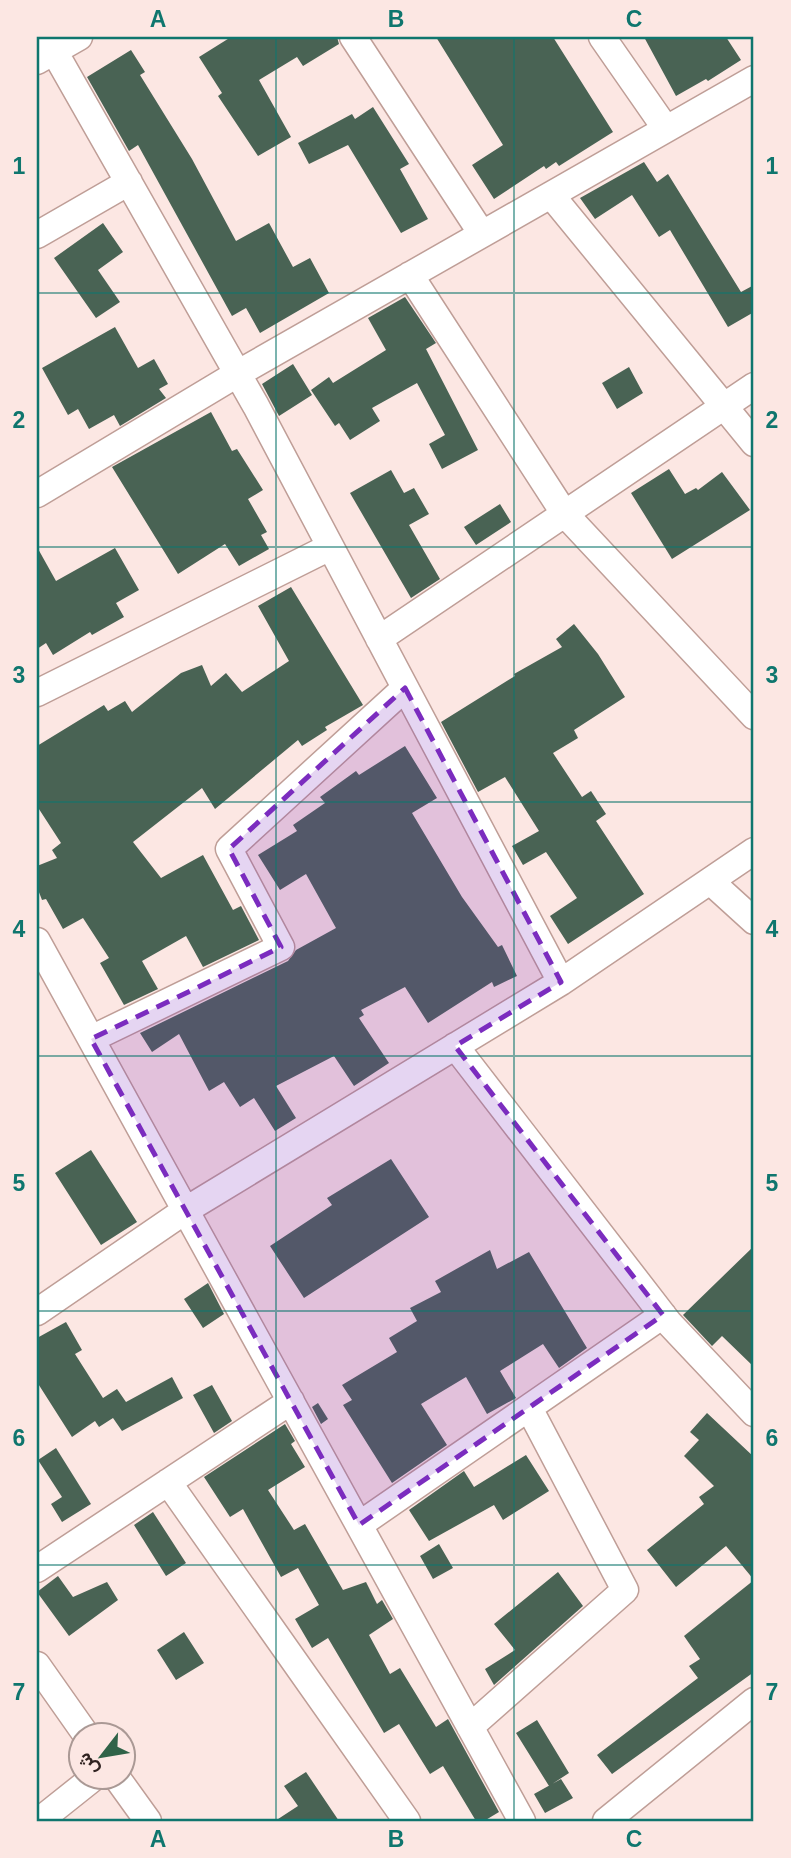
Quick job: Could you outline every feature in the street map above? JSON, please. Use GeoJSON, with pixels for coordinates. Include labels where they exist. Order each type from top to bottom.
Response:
{"type":"FeatureCollection","features":[{"type":"Feature","properties":{"kind":"street"},"geometry":{"type":"LineString","coordinates":[[79,37],[46,50],[129,182],[237,374],[561,982]]}},
{"type":"Feature","properties":{"kind":"street"},"geometry":{"type":"LineString","coordinates":[[353,37],[482,234]]}},
{"type":"Feature","properties":{"kind":"street"},"geometry":{"type":"LineString","coordinates":[[602,37],[666,129]]}},
{"type":"Feature","properties":{"kind":"street"},"geometry":{"type":"LineString","coordinates":[[37,494],[237,374],[754,79]]}},
{"type":"Feature","properties":{"kind":"street"},"geometry":{"type":"LineString","coordinates":[[37,235],[129,182]]}},
{"type":"Feature","properties":{"kind":"street"},"geometry":{"type":"LineString","coordinates":[[551,195],[754,443]]}},
{"type":"Feature","properties":{"kind":"street"},"geometry":{"type":"LineString","coordinates":[[410,275],[564,513],[754,716]]}},
{"type":"Feature","properties":{"kind":"street"},"geometry":{"type":"LineString","coordinates":[[379,639],[723,404],[754,386]]}},
{"type":"Feature","properties":{"kind":"street"},"geometry":{"type":"LineString","coordinates":[[37,693],[330,547]]}},
{"type":"Feature","properties":{"kind":"street"},"geometry":{"type":"LineString","coordinates":[[91,1039],[281,947],[229,849],[405,688]]}},
{"type":"Feature","properties":{"kind":"street"},"geometry":{"type":"LineString","coordinates":[[37,1312],[186,1210],[561,982],[754,851]]}},
{"type":"Feature","properties":{"kind":"street"},"geometry":{"type":"LineString","coordinates":[[710,881],[754,921]]}},
{"type":"Feature","properties":{"kind":"street"},"geometry":{"type":"LineString","coordinates":[[37,941],[470,1727],[510,1817]]}},
{"type":"Feature","properties":{"kind":"street"},"geometry":{"type":"LineString","coordinates":[[455,1046],[663,1315],[754,1413]]}},
{"type":"Feature","properties":{"kind":"street"},"geometry":{"type":"LineString","coordinates":[[359,1525],[663,1315]]}},
{"type":"Feature","properties":{"kind":"street"},"geometry":{"type":"LineString","coordinates":[[37,1569],[291,1401]]}},
{"type":"Feature","properties":{"kind":"street"},"geometry":{"type":"LineString","coordinates":[[470,1727],[625,1590],[529,1408]]}},
{"type":"Feature","properties":{"kind":"street"},"geometry":{"type":"LineString","coordinates":[[168,1482],[407,1821]]}},
{"type":"Feature","properties":{"kind":"street"},"geometry":{"type":"LineString","coordinates":[[37,1665],[78,1722]]}},
{"type":"Feature","properties":{"kind":"street"},"geometry":{"type":"LineString","coordinates":[[606,1821],[754,1701]]}},
{"type":"Feature","properties":{"kind":"street"},"geometry":{"type":"LineString","coordinates":[[39,1821],[75,1792]]}},
{"type":"Feature","properties":{"kind":"street"},"geometry":{"type":"LineString","coordinates":[[128,1792],[148,1821]]}},
{"type":"Feature","properties":{"kind":"highlighted area"},"geometry":{"type":"Polygon","coordinates":[[[405,688],[561,982],[455,1046],[663,1315],[359,1525],[91,1039],[281,947],[229,849],[405,688]]]}},
{"type":"Feature","properties":{"kind":"building"},"geometry":{"type":"Polygon","coordinates":[[[231,37],[337,37],[339,44],[303,66],[297,57],[259,80],[291,137],[258,156],[218,96],[222,93],[199,57],[231,37]]]}},
{"type":"Feature","properties":{"kind":"building"},"geometry":{"type":"Polygon","coordinates":[[[436,37],[553,37],[613,132],[559,166],[556,162],[546,169],[544,166],[494,199],[472,165],[503,145],[436,37]]]}},
{"type":"Feature","properties":{"kind":"building"},"geometry":{"type":"Polygon","coordinates":[[[644,37],[726,37],[741,60],[708,81],[706,79],[676,96],[644,37]]]}},
{"type":"Feature","properties":{"kind":"building"},"geometry":{"type":"Polygon","coordinates":[[[131,50],[145,72],[140,75],[192,159],[236,241],[269,223],[293,267],[310,258],[329,293],[260,333],[246,308],[232,316],[138,145],[129,151],[87,77],[131,50]]]}},
{"type":"Feature","properties":{"kind":"building"},"geometry":{"type":"Polygon","coordinates":[[[373,107],[409,164],[400,169],[428,219],[401,233],[348,145],[309,164],[298,143],[352,114],[355,119],[373,107]]]}},
{"type":"Feature","properties":{"kind":"building"},"geometry":{"type":"Polygon","coordinates":[[[644,162],[657,182],[668,174],[741,292],[754,285],[754,312],[728,327],[670,230],[659,237],[632,195],[595,219],[580,198],[644,162]]]}},
{"type":"Feature","properties":{"kind":"building"},"geometry":{"type":"Polygon","coordinates":[[[103,223],[123,252],[98,270],[120,302],[96,318],[54,258],[103,223]]]}},
{"type":"Feature","properties":{"kind":"building"},"geometry":{"type":"Polygon","coordinates":[[[405,297],[436,343],[426,349],[478,450],[442,469],[429,444],[445,435],[417,383],[372,408],[380,421],[350,440],[339,423],[335,426],[311,390],[329,377],[333,383],[386,350],[368,318],[405,297]]]}},
{"type":"Feature","properties":{"kind":"building"},"geometry":{"type":"Polygon","coordinates":[[[115,327],[138,368],[154,359],[168,384],[159,389],[166,398],[120,426],[114,415],[89,429],[78,409],[68,415],[42,368],[115,327]]]}},
{"type":"Feature","properties":{"kind":"building"},"geometry":{"type":"Polygon","coordinates":[[[293,364],[312,395],[279,416],[262,384],[293,364]]]}},
{"type":"Feature","properties":{"kind":"building"},"geometry":{"type":"Polygon","coordinates":[[[629,367],[643,393],[617,409],[602,383],[629,367]]]}},
{"type":"Feature","properties":{"kind":"building"},"geometry":{"type":"Polygon","coordinates":[[[211,412],[232,451],[237,449],[263,490],[248,499],[267,532],[261,535],[269,549],[239,566],[225,544],[178,574],[112,467],[211,412]]]}},
{"type":"Feature","properties":{"kind":"building"},"geometry":{"type":"Polygon","coordinates":[[[669,469],[685,494],[696,488],[698,490],[722,472],[750,510],[672,559],[631,493],[669,469]]]}},
{"type":"Feature","properties":{"kind":"building"},"geometry":{"type":"Polygon","coordinates":[[[391,470],[404,493],[414,488],[429,514],[409,525],[440,579],[411,598],[350,493],[391,470]]]}},
{"type":"Feature","properties":{"kind":"building"},"geometry":{"type":"Polygon","coordinates":[[[500,504],[511,522],[476,545],[464,527],[500,504]]]}},
{"type":"Feature","properties":{"kind":"building"},"geometry":{"type":"Polygon","coordinates":[[[37,547],[56,581],[115,548],[139,590],[116,603],[124,617],[92,635],[90,632],[53,655],[46,643],[37,649],[37,547]]]}},
{"type":"Feature","properties":{"kind":"building"},"geometry":{"type":"Polygon","coordinates":[[[291,587],[363,705],[325,727],[327,730],[302,746],[298,740],[215,809],[202,788],[133,842],[161,878],[203,855],[233,910],[241,906],[259,940],[203,967],[186,936],[142,961],[158,989],[124,1005],[100,963],[109,958],[83,918],[63,929],[46,899],[42,900],[37,887],[37,866],[57,858],[52,850],[61,843],[37,806],[37,746],[104,705],[108,711],[125,701],[132,712],[181,673],[202,665],[211,686],[226,673],[242,692],[289,661],[258,606],[291,587]]]}},
{"type":"Feature","properties":{"kind":"building"},"geometry":{"type":"Polygon","coordinates":[[[574,624],[598,654],[625,697],[574,730],[578,738],[553,753],[582,797],[591,791],[606,814],[596,821],[644,894],[568,944],[550,916],[577,898],[546,852],[523,865],[512,846],[539,831],[505,777],[478,792],[441,722],[515,676],[514,674],[562,647],[556,639],[574,624]]]}},
{"type":"Feature","properties":{"kind":"building"},"geometry":{"type":"Polygon","coordinates":[[[405,746],[437,798],[412,813],[462,897],[498,947],[502,945],[517,976],[494,987],[492,982],[428,1023],[405,987],[361,1010],[364,1015],[359,1018],[389,1063],[354,1086],[334,1056],[276,1086],[296,1118],[275,1131],[254,1098],[240,1107],[224,1082],[209,1091],[179,1034],[152,1052],[140,1033],[288,961],[296,950],[336,928],[306,874],[280,890],[258,855],[297,831],[293,825],[325,803],[320,797],[356,771],[359,775],[405,746]]]}},
{"type":"Feature","properties":{"kind":"building"},"geometry":{"type":"Polygon","coordinates":[[[91,1150],[137,1222],[101,1245],[55,1173],[91,1150]]]}},
{"type":"Feature","properties":{"kind":"building"},"geometry":{"type":"Polygon","coordinates":[[[391,1159],[429,1217],[304,1298],[270,1246],[332,1205],[327,1198],[391,1159]]]}},
{"type":"Feature","properties":{"kind":"building"},"geometry":{"type":"Polygon","coordinates":[[[754,1246],[754,1367],[722,1336],[712,1346],[683,1315],[754,1246]]]}},
{"type":"Feature","properties":{"kind":"building"},"geometry":{"type":"Polygon","coordinates":[[[490,1250],[497,1269],[529,1252],[587,1348],[559,1368],[543,1344],[500,1371],[516,1398],[487,1414],[466,1377],[421,1404],[447,1445],[392,1483],[343,1405],[352,1400],[342,1385],[397,1352],[389,1338],[417,1321],[410,1308],[441,1292],[435,1281],[490,1250]]]}},
{"type":"Feature","properties":{"kind":"building"},"geometry":{"type":"Polygon","coordinates":[[[208,1283],[224,1314],[203,1328],[184,1299],[208,1283]]]}},
{"type":"Feature","properties":{"kind":"building"},"geometry":{"type":"Polygon","coordinates":[[[66,1322],[82,1350],[75,1354],[103,1398],[117,1389],[126,1402],[172,1377],[183,1398],[122,1431],[113,1418],[99,1427],[95,1421],[72,1437],[37,1382],[37,1338],[66,1322]]]}},
{"type":"Feature","properties":{"kind":"building"},"geometry":{"type":"Polygon","coordinates":[[[212,1385],[232,1421],[214,1433],[193,1395],[212,1385]]]}},
{"type":"Feature","properties":{"kind":"building"},"geometry":{"type":"Polygon","coordinates":[[[318,1403],[328,1419],[321,1424],[312,1407],[318,1403]]]}},
{"type":"Feature","properties":{"kind":"building"},"geometry":{"type":"Polygon","coordinates":[[[707,1413],[754,1457],[754,1580],[726,1546],[676,1587],[647,1550],[704,1504],[699,1497],[714,1486],[684,1456],[699,1440],[690,1432],[707,1413]]]}},
{"type":"Feature","properties":{"kind":"building"},"geometry":{"type":"Polygon","coordinates":[[[285,1424],[295,1441],[291,1444],[305,1467],[268,1490],[294,1530],[305,1524],[343,1590],[366,1582],[377,1604],[382,1600],[393,1619],[369,1635],[390,1674],[400,1668],[436,1727],[448,1719],[499,1812],[484,1821],[476,1821],[443,1766],[430,1774],[399,1724],[384,1733],[328,1638],[312,1648],[295,1619],[319,1605],[298,1568],[281,1577],[243,1509],[230,1517],[204,1477],[285,1424]]]}},
{"type":"Feature","properties":{"kind":"building"},"geometry":{"type":"Polygon","coordinates":[[[56,1448],[91,1504],[62,1522],[51,1504],[62,1497],[38,1460],[56,1448]]]}},
{"type":"Feature","properties":{"kind":"building"},"geometry":{"type":"Polygon","coordinates":[[[526,1455],[549,1491],[503,1520],[494,1505],[429,1541],[409,1510],[464,1471],[474,1487],[526,1455]]]}},
{"type":"Feature","properties":{"kind":"building"},"geometry":{"type":"Polygon","coordinates":[[[153,1512],[186,1563],[166,1576],[134,1525],[153,1512]]]}},
{"type":"Feature","properties":{"kind":"building"},"geometry":{"type":"Polygon","coordinates":[[[439,1544],[453,1568],[433,1579],[420,1556],[439,1544]]]}},
{"type":"Feature","properties":{"kind":"building"},"geometry":{"type":"Polygon","coordinates":[[[558,1572],[583,1606],[494,1685],[485,1669],[515,1650],[494,1624],[558,1572]]]}},
{"type":"Feature","properties":{"kind":"building"},"geometry":{"type":"Polygon","coordinates":[[[58,1576],[73,1597],[107,1582],[118,1600],[69,1636],[37,1592],[58,1576]]]}},
{"type":"Feature","properties":{"kind":"building"},"geometry":{"type":"Polygon","coordinates":[[[754,1580],[754,1672],[612,1774],[597,1755],[698,1678],[689,1666],[700,1659],[684,1636],[754,1580]]]}},
{"type":"Feature","properties":{"kind":"building"},"geometry":{"type":"Polygon","coordinates":[[[184,1632],[204,1663],[176,1680],[157,1650],[184,1632]]]}},
{"type":"Feature","properties":{"kind":"building"},"geometry":{"type":"Polygon","coordinates":[[[537,1720],[569,1773],[549,1786],[516,1733],[537,1720]]]}},
{"type":"Feature","properties":{"kind":"building"},"geometry":{"type":"Polygon","coordinates":[[[306,1772],[339,1821],[275,1821],[298,1806],[284,1786],[306,1772]]]}},
{"type":"Feature","properties":{"kind":"building"},"geometry":{"type":"Polygon","coordinates":[[[561,1779],[573,1798],[545,1813],[534,1794],[561,1779]]]}}]}
